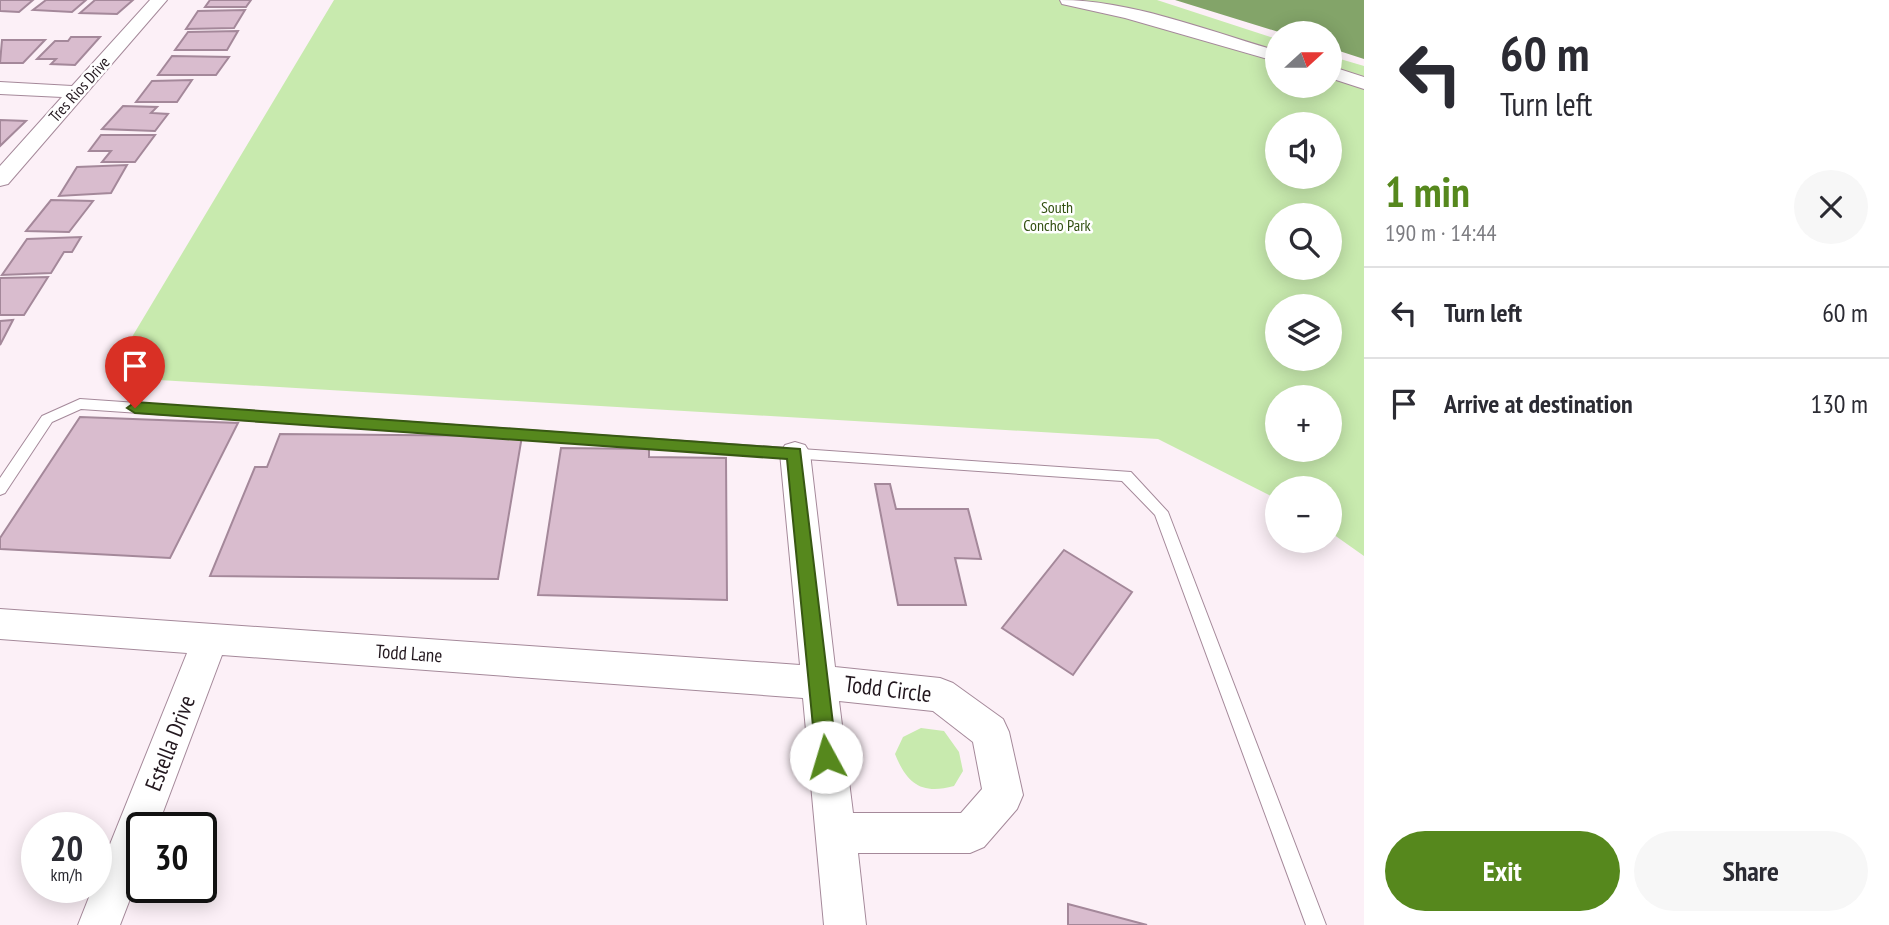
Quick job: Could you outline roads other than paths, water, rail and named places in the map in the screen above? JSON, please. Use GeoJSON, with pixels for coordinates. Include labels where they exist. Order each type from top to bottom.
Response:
{"type":"FeatureCollection","features":[{"type":"Feature","properties":{"kind":"street","name":"Tres Rios Drive"},"geometry":{"type":"LineString","coordinates":[[0,179],[159,0]]}},
{"type":"Feature","properties":{"kind":"street"},"geometry":{"type":"LineString","coordinates":[[1068,0],[1129,14],[1265,53]]}},
{"type":"Feature","properties":{"kind":"street"},"geometry":{"type":"LineString","coordinates":[[1342,76],[1364,83]]}},
{"type":"Feature","properties":{"kind":"street"},"geometry":{"type":"LineString","coordinates":[[0,88],[77,92]]}},
{"type":"Feature","properties":{"kind":"street"},"geometry":{"type":"LineString","coordinates":[[794,453],[845,925]]}},
{"type":"Feature","properties":{"kind":"street","name":"Todd Lane"},"geometry":{"type":"LineString","coordinates":[[0,624],[818,681]]}},
{"type":"Feature","properties":{"kind":"street","name":"Estella Drive"},"geometry":{"type":"LineString","coordinates":[[99,925],[210,640]]}},
{"type":"Feature","properties":{"kind":"street","name":"Todd Circle"},"geometry":{"type":"LineString","coordinates":[[818,681],[940,695],[990,732],[1003,795],[970,833],[835,833]]}},
{"type":"Feature","properties":{"kind":"lane"},"geometry":{"type":"LineString","coordinates":[[0,489],[47,419],[80,404],[1126,476],[1161,512],[1316,925]]}},
{"type":"Feature","properties":{"kind":"park label","name":"South Concho Park"},"geometry":{"type":"Point","coordinates":[1057,216]}}]}
